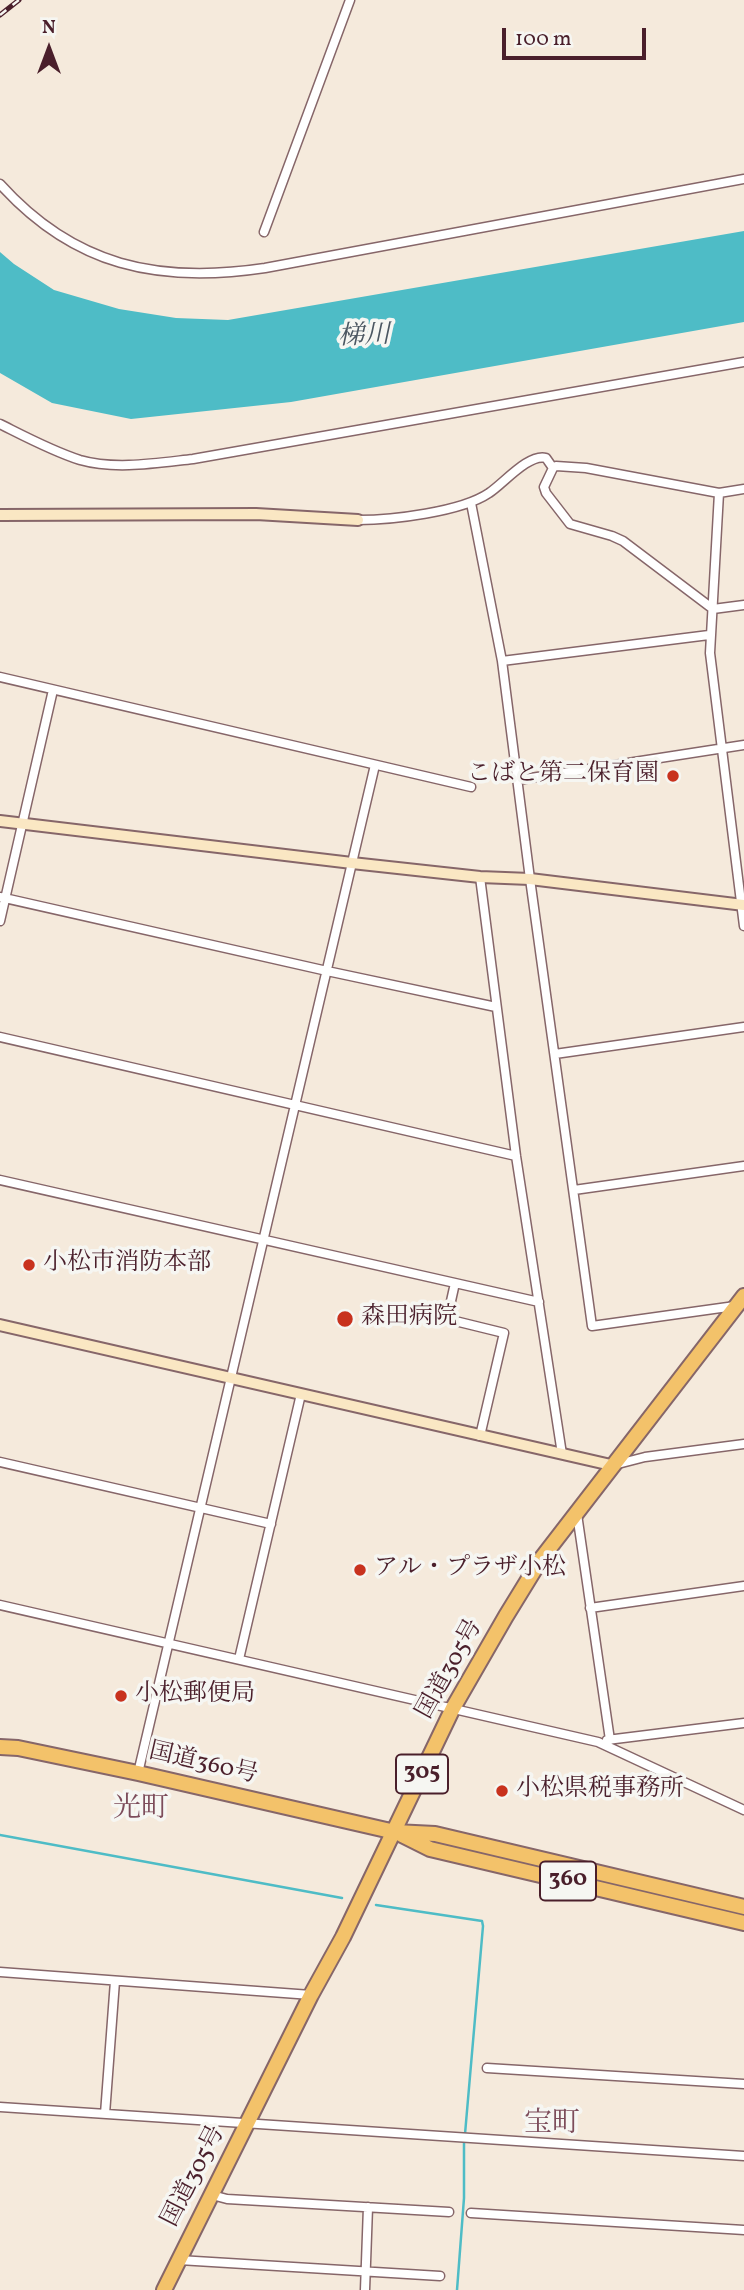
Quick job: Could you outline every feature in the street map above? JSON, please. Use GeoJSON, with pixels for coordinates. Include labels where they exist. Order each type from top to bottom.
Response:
{"type":"FeatureCollection","features":[{"type":"Feature","properties":{"kind":"highway","name":"国道305号"},"geometry":{"type":"LineString","coordinates":[[164,2290],[343,1937],[453,1708],[541,1559],[611,1465],[741,1301]]}},
{"type":"Feature","properties":{"kind":"highway","name":"国道360号"},"geometry":{"type":"LineString","coordinates":[[0,1747],[138,1773],[395,1832],[435,1834],[744,1907]]}},
{"type":"Feature","properties":{"kind":"highway","name":"国道360号"},"geometry":{"type":"LineString","coordinates":[[395,1832],[430,1849],[744,1923]]}},
{"type":"Feature","properties":{"kind":"street"},"geometry":{"type":"LineString","coordinates":[[264,232],[350,0]]}},
{"type":"Feature","properties":{"kind":"street"},"geometry":{"type":"LineString","coordinates":[[0,184],[35,219],[72,243],[102,257],[164,272],[195,274],[265,268],[744,179]]}},
{"type":"Feature","properties":{"kind":"street"},"geometry":{"type":"LineString","coordinates":[[0,424],[50,449],[82,460],[104,464],[151,464],[207,457],[744,362]]}},
{"type":"Feature","properties":{"kind":"street"},"geometry":{"type":"LineString","coordinates":[[0,515],[256,514],[358,520],[403,518],[471,503],[488,494],[526,463],[538,457],[546,458],[553,468]]}},
{"type":"Feature","properties":{"kind":"street"},"geometry":{"type":"LineString","coordinates":[[744,489],[719,493],[586,468],[556,466],[544,487],[570,524],[623,541],[713,609],[744,604]]}},
{"type":"Feature","properties":{"kind":"street"},"geometry":{"type":"LineString","coordinates":[[719,493],[713,609],[709,635],[744,926]]}},
{"type":"Feature","properties":{"kind":"street"},"geometry":{"type":"LineString","coordinates":[[471,503],[502,661],[593,1326],[741,1301]]}},
{"type":"Feature","properties":{"kind":"street"},"geometry":{"type":"LineString","coordinates":[[502,661],[709,635]]}},
{"type":"Feature","properties":{"kind":"street"},"geometry":{"type":"LineString","coordinates":[[0,677],[471,787]]}},
{"type":"Feature","properties":{"kind":"street"},"geometry":{"type":"LineString","coordinates":[[0,921],[3,897],[53,690]]}},
{"type":"Feature","properties":{"kind":"street"},"geometry":{"type":"LineString","coordinates":[[518,780],[744,745]]}},
{"type":"Feature","properties":{"kind":"street"},"geometry":{"type":"LineString","coordinates":[[138,1773],[376,765]]}},
{"type":"Feature","properties":{"kind":"street"},"geometry":{"type":"LineString","coordinates":[[0,821],[352,863],[480,877],[530,879],[743,905]]}},
{"type":"Feature","properties":{"kind":"street"},"geometry":{"type":"LineString","coordinates":[[480,877],[516,1156],[562,1454]]}},
{"type":"Feature","properties":{"kind":"street"},"geometry":{"type":"LineString","coordinates":[[3,897],[496,1007]]}},
{"type":"Feature","properties":{"kind":"street"},"geometry":{"type":"LineString","coordinates":[[555,1054],[744,1027]]}},
{"type":"Feature","properties":{"kind":"street"},"geometry":{"type":"LineString","coordinates":[[0,1037],[516,1156]]}},
{"type":"Feature","properties":{"kind":"street"},"geometry":{"type":"LineString","coordinates":[[574,1190],[744,1166]]}},
{"type":"Feature","properties":{"kind":"street"},"geometry":{"type":"LineString","coordinates":[[0,1180],[539,1302]]}},
{"type":"Feature","properties":{"kind":"street"},"geometry":{"type":"LineString","coordinates":[[455,1283],[447,1319],[504,1333],[480,1436]]}},
{"type":"Feature","properties":{"kind":"street"},"geometry":{"type":"LineString","coordinates":[[0,1325],[611,1465],[645,1457],[744,1444]]}},
{"type":"Feature","properties":{"kind":"street"},"geometry":{"type":"LineString","coordinates":[[239,1659],[301,1394]]}},
{"type":"Feature","properties":{"kind":"street"},"geometry":{"type":"LineString","coordinates":[[0,1462],[271,1524]]}},
{"type":"Feature","properties":{"kind":"street"},"geometry":{"type":"LineString","coordinates":[[577,1512],[610,1740]]}},
{"type":"Feature","properties":{"kind":"street"},"geometry":{"type":"LineString","coordinates":[[590,1608],[744,1586]]}},
{"type":"Feature","properties":{"kind":"street"},"geometry":{"type":"LineString","coordinates":[[0,1605],[597,1742],[744,1810]]}},
{"type":"Feature","properties":{"kind":"street"},"geometry":{"type":"LineString","coordinates":[[597,1742],[744,1723]]}},
{"type":"Feature","properties":{"kind":"street"},"geometry":{"type":"LineString","coordinates":[[0,1972],[312,1996]]}},
{"type":"Feature","properties":{"kind":"street"},"geometry":{"type":"LineString","coordinates":[[105,2114],[115,1981]]}},
{"type":"Feature","properties":{"kind":"street"},"geometry":{"type":"LineString","coordinates":[[487,2068],[744,2084]]}},
{"type":"Feature","properties":{"kind":"street"},"geometry":{"type":"LineString","coordinates":[[0,2107],[744,2155]]}},
{"type":"Feature","properties":{"kind":"street"},"geometry":{"type":"LineString","coordinates":[[212,2195],[227,2199],[449,2211]]}},
{"type":"Feature","properties":{"kind":"street"},"geometry":{"type":"LineString","coordinates":[[365,2290],[368,2207]]}},
{"type":"Feature","properties":{"kind":"street"},"geometry":{"type":"LineString","coordinates":[[471,2213],[744,2230]]}},
{"type":"Feature","properties":{"kind":"street"},"geometry":{"type":"LineString","coordinates":[[179,2260],[440,2276]]}},
{"type":"Feature","properties":{"kind":"water","name":"梯川"},"geometry":{"type":"Polygon","coordinates":[[[744,231],[744,322],[291,402],[131,419],[52,403],[0,373],[0,252],[54,290],[119,309],[176,318],[228,320],[744,231]]]}},
{"type":"Feature","properties":{"kind":"waterway"},"geometry":{"type":"LineString","coordinates":[[0,1835],[342,1898]]}},
{"type":"Feature","properties":{"kind":"waterway"},"geometry":{"type":"LineString","coordinates":[[376,1905],[482,1921],[465,2134]]}},
{"type":"Feature","properties":{"kind":"waterway"},"geometry":{"type":"LineString","coordinates":[[457,2290],[464,2198],[464,2142]]}},
{"type":"Feature","properties":{"kind":"railway"},"geometry":{"type":"LineString","coordinates":[[0,15],[19,0]]}},
{"type":"Feature","properties":{"kind":"place","name":"こばと第二保育園"},"geometry":{"type":"Point","coordinates":[673,776]}},
{"type":"Feature","properties":{"kind":"place","name":"小松市消防本部"},"geometry":{"type":"Point","coordinates":[29,1265]}},
{"type":"Feature","properties":{"kind":"place","name":"森田病院"},"geometry":{"type":"Point","coordinates":[345,1319]}},
{"type":"Feature","properties":{"kind":"place","name":"アル・プラザ小松"},"geometry":{"type":"Point","coordinates":[360,1570]}},
{"type":"Feature","properties":{"kind":"place","name":"小松郵便局"},"geometry":{"type":"Point","coordinates":[121,1696]}},
{"type":"Feature","properties":{"kind":"place","name":"小松県税事務所"},"geometry":{"type":"Point","coordinates":[502,1791]}},
{"type":"Feature","properties":{"kind":"district","name":"光町"},"geometry":{"type":"Point","coordinates":[141,1811]}},
{"type":"Feature","properties":{"kind":"district","name":"宝町"},"geometry":{"type":"Point","coordinates":[552,2126]}}]}
